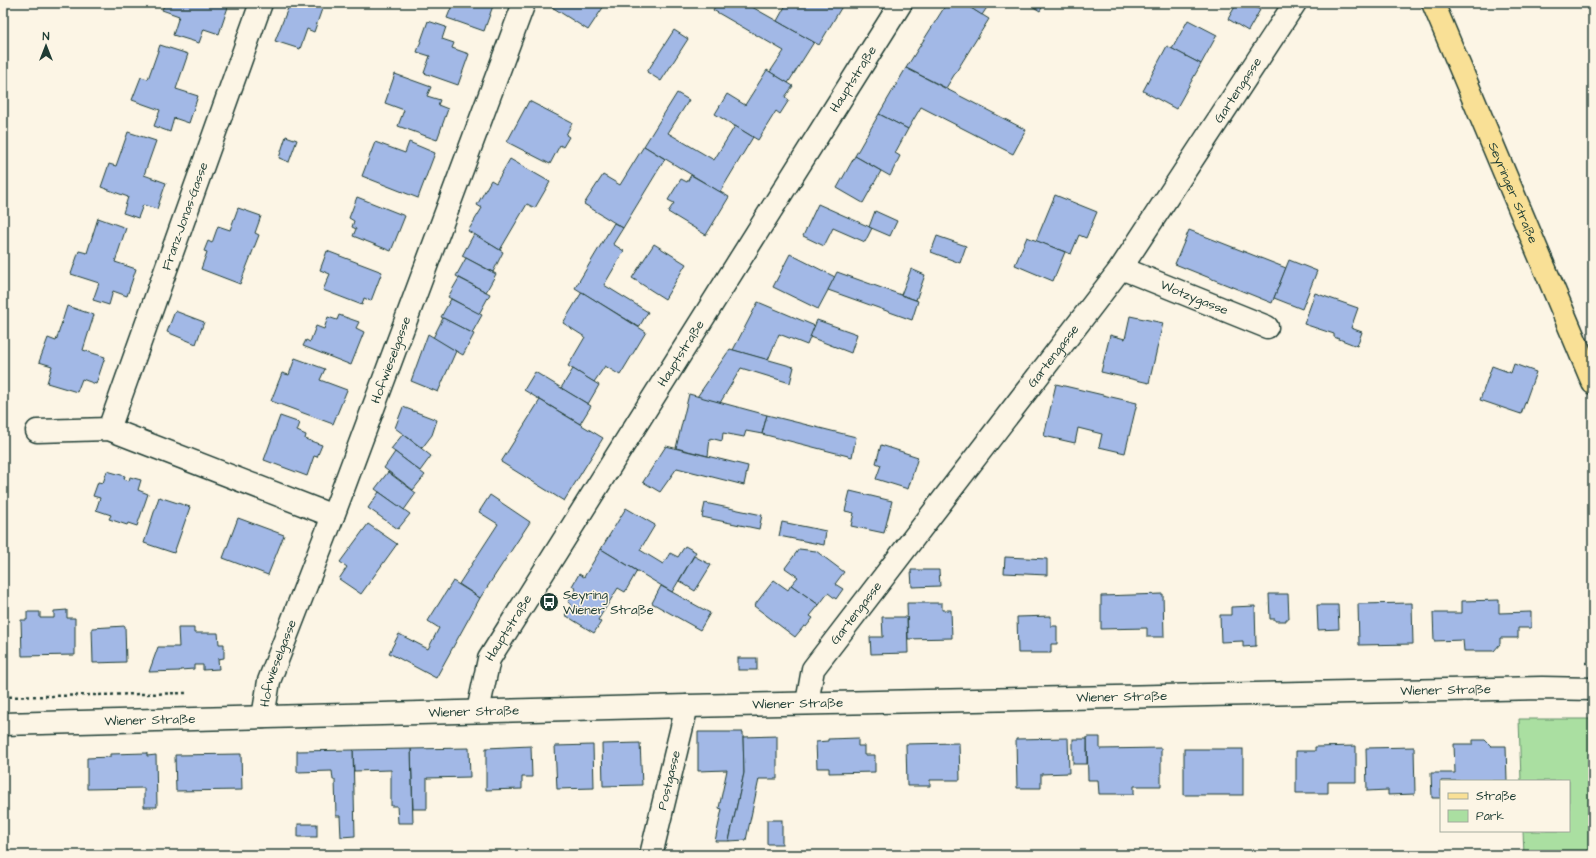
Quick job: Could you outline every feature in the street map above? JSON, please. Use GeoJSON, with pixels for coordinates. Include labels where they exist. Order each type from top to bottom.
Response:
{"type":"FeatureCollection","features":[{"type":"Feature","properties":{"kind":"main road","name":"Seyringer Straße"},"geometry":{"type":"LineString","coordinates":[[1433,3],[1593,383]]}},
{"type":"Feature","properties":{"kind":"street","name":"Franz-Jonas-Gasse"},"geometry":{"type":"LineString","coordinates":[[109,429],[261,3]]}},
{"type":"Feature","properties":{"kind":"street","name":"Hofwieselgasse"},"geometry":{"type":"LineString","coordinates":[[263,717],[269,681],[333,516],[524,3]]}},
{"type":"Feature","properties":{"kind":"street","name":"Hauptstraße"},"geometry":{"type":"LineString","coordinates":[[478,711],[489,659],[901,3]]}},
{"type":"Feature","properties":{"kind":"street","name":"Gartengasse"},"geometry":{"type":"LineString","coordinates":[[807,703],[813,669],[1121,268],[1295,3]]}},
{"type":"Feature","properties":{"kind":"street","name":"Wotzygasse"},"geometry":{"type":"LineString","coordinates":[[1121,268],[1267,327]]}},
{"type":"Feature","properties":{"kind":"street"},"geometry":{"type":"LineString","coordinates":[[37,432],[109,429],[333,516]]}},
{"type":"Feature","properties":{"kind":"street","name":"Wiener Straße"},"geometry":{"type":"LineString","coordinates":[[3,724],[807,703],[1542,688],[1593,690]]}},
{"type":"Feature","properties":{"kind":"street","name":"Postgasse"},"geometry":{"type":"LineString","coordinates":[[651,855],[687,706]]}},
{"type":"Feature","properties":{"kind":"green space"},"geometry":{"type":"Polygon","coordinates":[[[1519,719],[1593,719],[1593,855],[1524,855],[1523,832],[1570,832],[1570,780],[1521,780],[1519,719]]]}},
{"type":"Feature","properties":{"kind":"building"},"geometry":{"type":"Polygon","coordinates":[[[165,3],[217,3],[228,7],[219,34],[204,29],[199,43],[173,35],[179,16],[162,10],[165,3]]]}},
{"type":"Feature","properties":{"kind":"building"},"geometry":{"type":"Polygon","coordinates":[[[290,3],[313,3],[323,6],[314,32],[307,29],[300,49],[275,41],[290,3]]]}},
{"type":"Feature","properties":{"kind":"building"},"geometry":{"type":"Polygon","coordinates":[[[453,3],[494,3],[484,31],[447,18],[453,3]]]}},
{"type":"Feature","properties":{"kind":"building"},"geometry":{"type":"Polygon","coordinates":[[[554,3],[606,3],[588,30],[552,7],[554,3]]]}},
{"type":"Feature","properties":{"kind":"building"},"geometry":{"type":"Polygon","coordinates":[[[717,3],[745,3],[814,42],[788,83],[770,72],[784,51],[713,10],[717,3]]]}},
{"type":"Feature","properties":{"kind":"building"},"geometry":{"type":"Polygon","coordinates":[[[787,3],[844,3],[819,45],[777,21],[787,3]]]}},
{"type":"Feature","properties":{"kind":"building"},"geometry":{"type":"Polygon","coordinates":[[[947,3],[963,3],[989,19],[946,88],[906,68],[947,3]]]}},
{"type":"Feature","properties":{"kind":"building"},"geometry":{"type":"Polygon","coordinates":[[[963,3],[990,3],[982,15],[963,3]]]}},
{"type":"Feature","properties":{"kind":"building"},"geometry":{"type":"Polygon","coordinates":[[[1027,3],[1045,3],[1040,11],[1027,3]]]}},
{"type":"Feature","properties":{"kind":"building"},"geometry":{"type":"Polygon","coordinates":[[[1237,3],[1249,3],[1260,10],[1248,31],[1228,19],[1237,3]]]}},
{"type":"Feature","properties":{"kind":"building"},"geometry":{"type":"Polygon","coordinates":[[[1188,20],[1217,35],[1201,64],[1172,49],[1188,20]]]}},
{"type":"Feature","properties":{"kind":"building"},"geometry":{"type":"Polygon","coordinates":[[[428,21],[446,27],[442,39],[454,43],[452,48],[469,54],[458,85],[424,73],[430,56],[417,52],[428,21]]]}},
{"type":"Feature","properties":{"kind":"building"},"geometry":{"type":"Polygon","coordinates":[[[674,30],[688,39],[661,81],[647,72],[674,30]]]}},
{"type":"Feature","properties":{"kind":"building"},"geometry":{"type":"Polygon","coordinates":[[[160,45],[188,54],[176,89],[198,96],[189,123],[174,118],[170,132],[154,126],[160,110],[132,100],[141,77],[148,79],[160,45]]]}},
{"type":"Feature","properties":{"kind":"building"},"geometry":{"type":"Polygon","coordinates":[[[1167,46],[1201,64],[1176,109],[1143,91],[1167,46]]]}},
{"type":"Feature","properties":{"kind":"building"},"geometry":{"type":"Polygon","coordinates":[[[906,68],[1026,130],[1013,154],[921,107],[908,129],[879,114],[906,68]]]}},
{"type":"Feature","properties":{"kind":"building"},"geometry":{"type":"Polygon","coordinates":[[[767,70],[793,86],[785,97],[789,100],[780,114],[776,111],[758,140],[715,114],[727,94],[745,105],[767,70]]]}},
{"type":"Feature","properties":{"kind":"building"},"geometry":{"type":"Polygon","coordinates":[[[395,74],[431,87],[427,96],[440,100],[438,105],[448,109],[437,140],[398,126],[404,110],[385,103],[395,74]]]}},
{"type":"Feature","properties":{"kind":"building"},"geometry":{"type":"Polygon","coordinates":[[[677,93],[689,100],[668,133],[714,160],[735,126],[753,137],[720,192],[644,146],[677,93]]]}},
{"type":"Feature","properties":{"kind":"building"},"geometry":{"type":"Polygon","coordinates":[[[529,101],[572,123],[566,135],[569,137],[563,147],[560,145],[550,164],[507,142],[529,101]]]}},
{"type":"Feature","properties":{"kind":"building"},"geometry":{"type":"Polygon","coordinates":[[[879,114],[908,129],[895,153],[900,156],[890,176],[855,156],[879,114]]]}},
{"type":"Feature","properties":{"kind":"building"},"geometry":{"type":"Polygon","coordinates":[[[128,132],[156,141],[144,175],[166,183],[157,209],[143,205],[138,218],[123,213],[128,197],[101,187],[109,164],[116,166],[128,132]]]}},
{"type":"Feature","properties":{"kind":"building"},"geometry":{"type":"Polygon","coordinates":[[[286,136],[297,140],[289,162],[279,158],[286,136]]]}},
{"type":"Feature","properties":{"kind":"building"},"geometry":{"type":"Polygon","coordinates":[[[375,142],[405,153],[409,142],[435,153],[418,198],[362,176],[375,142]]]}},
{"type":"Feature","properties":{"kind":"building"},"geometry":{"type":"Polygon","coordinates":[[[644,146],[665,159],[623,228],[584,204],[603,175],[620,185],[644,146]]]}},
{"type":"Feature","properties":{"kind":"building"},"geometry":{"type":"Polygon","coordinates":[[[855,156],[881,171],[863,203],[837,188],[855,156]]]}},
{"type":"Feature","properties":{"kind":"building"},"geometry":{"type":"Polygon","coordinates":[[[510,159],[550,182],[535,208],[527,204],[500,250],[468,231],[482,208],[477,205],[491,180],[496,183],[510,159]]]}},
{"type":"Feature","properties":{"kind":"building"},"geometry":{"type":"Polygon","coordinates":[[[691,175],[729,197],[706,235],[668,212],[674,203],[668,200],[681,179],[687,182],[691,175]]]}},
{"type":"Feature","properties":{"kind":"building"},"geometry":{"type":"Polygon","coordinates":[[[1055,195],[1097,212],[1086,238],[1079,235],[1071,254],[1036,241],[1055,195]]]}},
{"type":"Feature","properties":{"kind":"building"},"geometry":{"type":"Polygon","coordinates":[[[357,197],[405,216],[391,251],[353,236],[356,229],[352,227],[354,221],[349,218],[357,197]]]}},
{"type":"Feature","properties":{"kind":"building"},"geometry":{"type":"Polygon","coordinates":[[[818,204],[872,228],[865,242],[833,228],[824,246],[803,236],[818,204]]]}},
{"type":"Feature","properties":{"kind":"building"},"geometry":{"type":"Polygon","coordinates":[[[238,208],[261,216],[255,233],[259,235],[240,284],[201,269],[207,252],[204,251],[208,241],[212,243],[218,226],[230,230],[238,208]]]}},
{"type":"Feature","properties":{"kind":"building"},"geometry":{"type":"Polygon","coordinates":[[[875,211],[897,221],[890,236],[869,227],[875,211]]]}},
{"type":"Feature","properties":{"kind":"building"},"geometry":{"type":"Polygon","coordinates":[[[98,218],[126,228],[115,262],[136,269],[127,296],[113,291],[109,305],[93,300],[99,283],[71,274],[79,251],[87,253],[98,218]]]}},
{"type":"Feature","properties":{"kind":"building"},"geometry":{"type":"Polygon","coordinates":[[[614,223],[623,228],[613,244],[624,251],[604,285],[648,312],[639,327],[575,288],[614,223]]]}},
{"type":"Feature","properties":{"kind":"building"},"geometry":{"type":"Polygon","coordinates":[[[1189,230],[1286,268],[1272,303],[1175,264],[1189,230]]]}},
{"type":"Feature","properties":{"kind":"building"},"geometry":{"type":"Polygon","coordinates":[[[474,234],[503,252],[493,272],[462,256],[474,234]]]}},
{"type":"Feature","properties":{"kind":"building"},"geometry":{"type":"Polygon","coordinates":[[[937,236],[966,246],[960,263],[931,252],[937,236]]]}},
{"type":"Feature","properties":{"kind":"building"},"geometry":{"type":"Polygon","coordinates":[[[1027,237],[1065,252],[1053,281],[1015,265],[1027,237]]]}},
{"type":"Feature","properties":{"kind":"building"},"geometry":{"type":"Polygon","coordinates":[[[654,244],[686,264],[665,299],[632,278],[654,244]]]}},
{"type":"Feature","properties":{"kind":"building"},"geometry":{"type":"Polygon","coordinates":[[[327,251],[382,272],[371,301],[364,298],[362,305],[323,290],[330,274],[320,270],[327,251]]]}},
{"type":"Feature","properties":{"kind":"building"},"geometry":{"type":"Polygon","coordinates":[[[790,254],[835,277],[818,309],[773,287],[790,254]]]}},
{"type":"Feature","properties":{"kind":"building"},"geometry":{"type":"Polygon","coordinates":[[[466,258],[496,274],[486,292],[456,276],[466,258]]]}},
{"type":"Feature","properties":{"kind":"building"},"geometry":{"type":"Polygon","coordinates":[[[1289,260],[1317,271],[1302,309],[1274,298],[1289,260]]]}},
{"type":"Feature","properties":{"kind":"building"},"geometry":{"type":"Polygon","coordinates":[[[911,269],[925,275],[916,300],[901,295],[911,269]]]}},
{"type":"Feature","properties":{"kind":"building"},"geometry":{"type":"Polygon","coordinates":[[[837,272],[918,301],[912,320],[828,290],[837,272]]]}},
{"type":"Feature","properties":{"kind":"building"},"geometry":{"type":"Polygon","coordinates":[[[459,278],[490,294],[479,314],[448,297],[459,278]]]}},
{"type":"Feature","properties":{"kind":"building"},"geometry":{"type":"Polygon","coordinates":[[[582,292],[646,332],[620,375],[605,366],[594,382],[568,366],[585,337],[563,323],[582,292]]]}},
{"type":"Feature","properties":{"kind":"building"},"geometry":{"type":"Polygon","coordinates":[[[1315,293],[1358,308],[1351,328],[1362,332],[1357,346],[1334,337],[1334,334],[1304,324],[1315,293]]]}},
{"type":"Feature","properties":{"kind":"building"},"geometry":{"type":"Polygon","coordinates":[[[451,299],[482,315],[472,333],[441,317],[451,299]]]}},
{"type":"Feature","properties":{"kind":"building"},"geometry":{"type":"Polygon","coordinates":[[[758,302],[815,326],[807,345],[779,334],[768,360],[733,350],[758,302]]]}},
{"type":"Feature","properties":{"kind":"building"},"geometry":{"type":"Polygon","coordinates":[[[67,306],[94,315],[83,350],[105,357],[96,384],[82,379],[77,392],[47,383],[52,366],[39,362],[48,338],[56,341],[67,306]]]}},
{"type":"Feature","properties":{"kind":"building"},"geometry":{"type":"Polygon","coordinates":[[[175,311],[204,322],[196,344],[167,332],[175,311]]]}},
{"type":"Feature","properties":{"kind":"building"},"geometry":{"type":"Polygon","coordinates":[[[339,315],[359,322],[356,328],[364,332],[351,365],[303,346],[306,340],[310,342],[316,326],[324,329],[328,317],[337,320],[339,315]]]}},
{"type":"Feature","properties":{"kind":"building"},"geometry":{"type":"Polygon","coordinates":[[[1130,316],[1163,323],[1149,383],[1101,372],[1110,335],[1125,339],[1130,316]]]}},
{"type":"Feature","properties":{"kind":"building"},"geometry":{"type":"Polygon","coordinates":[[[443,318],[474,334],[463,355],[433,338],[443,318]]]}},
{"type":"Feature","properties":{"kind":"building"},"geometry":{"type":"Polygon","coordinates":[[[817,320],[857,334],[851,353],[810,337],[817,320]]]}},
{"type":"Feature","properties":{"kind":"building"},"geometry":{"type":"Polygon","coordinates":[[[428,334],[456,351],[438,392],[411,381],[428,334]]]}},
{"type":"Feature","properties":{"kind":"building"},"geometry":{"type":"Polygon","coordinates":[[[730,349],[794,367],[790,383],[741,368],[720,403],[697,397],[730,349]]]}},
{"type":"Feature","properties":{"kind":"building"},"geometry":{"type":"Polygon","coordinates":[[[295,358],[325,369],[320,380],[347,390],[333,424],[271,401],[282,373],[289,375],[295,358]]]}},
{"type":"Feature","properties":{"kind":"building"},"geometry":{"type":"Polygon","coordinates":[[[1514,364],[1536,372],[1521,414],[1480,400],[1492,366],[1511,373],[1514,364]]]}},
{"type":"Feature","properties":{"kind":"building"},"geometry":{"type":"Polygon","coordinates":[[[573,369],[599,385],[588,404],[561,388],[573,369]]]}},
{"type":"Feature","properties":{"kind":"building"},"geometry":{"type":"Polygon","coordinates":[[[535,372],[591,406],[580,424],[524,390],[535,372]]]}},
{"type":"Feature","properties":{"kind":"building"},"geometry":{"type":"Polygon","coordinates":[[[1056,384],[1137,403],[1125,453],[1099,447],[1102,434],[1078,428],[1075,443],[1044,436],[1056,384]]]}},
{"type":"Feature","properties":{"kind":"building"},"geometry":{"type":"Polygon","coordinates":[[[689,394],[767,415],[762,434],[746,431],[744,437],[723,433],[722,441],[710,438],[708,456],[676,448],[689,394]]]}},
{"type":"Feature","properties":{"kind":"building"},"geometry":{"type":"Polygon","coordinates":[[[540,400],[603,438],[564,501],[501,462],[540,400]]]}},
{"type":"Feature","properties":{"kind":"building"},"geometry":{"type":"Polygon","coordinates":[[[403,407],[437,420],[432,435],[422,448],[395,428],[403,407]]]}},
{"type":"Feature","properties":{"kind":"building"},"geometry":{"type":"Polygon","coordinates":[[[767,415],[856,437],[852,457],[762,434],[767,415]]]}},
{"type":"Feature","properties":{"kind":"building"},"geometry":{"type":"Polygon","coordinates":[[[280,416],[300,423],[297,431],[306,435],[305,439],[322,445],[317,457],[314,456],[307,476],[264,460],[280,416]]]}},
{"type":"Feature","properties":{"kind":"building"},"geometry":{"type":"Polygon","coordinates":[[[403,434],[431,456],[420,471],[391,449],[403,434]]]}},
{"type":"Feature","properties":{"kind":"building"},"geometry":{"type":"Polygon","coordinates":[[[881,445],[918,457],[908,489],[876,479],[881,465],[876,463],[881,445]]]}},
{"type":"Feature","properties":{"kind":"building"},"geometry":{"type":"Polygon","coordinates":[[[666,446],[748,466],[744,485],[677,468],[660,492],[643,482],[666,446]]]}},
{"type":"Feature","properties":{"kind":"building"},"geometry":{"type":"Polygon","coordinates":[[[395,452],[425,475],[413,490],[384,468],[395,452]]]}},
{"type":"Feature","properties":{"kind":"building"},"geometry":{"type":"Polygon","coordinates":[[[107,471],[125,476],[124,479],[129,481],[130,477],[141,480],[138,490],[148,494],[137,526],[128,523],[127,525],[109,519],[111,515],[96,510],[100,498],[93,496],[98,482],[103,483],[107,471]]]}},
{"type":"Feature","properties":{"kind":"building"},"geometry":{"type":"Polygon","coordinates":[[[388,472],[416,493],[404,510],[375,489],[388,472]]]}},
{"type":"Feature","properties":{"kind":"building"},"geometry":{"type":"Polygon","coordinates":[[[850,491],[892,501],[884,533],[851,526],[854,513],[845,511],[850,491]]]}},
{"type":"Feature","properties":{"kind":"building"},"geometry":{"type":"Polygon","coordinates":[[[379,492],[410,514],[398,529],[368,508],[379,492]]]}},
{"type":"Feature","properties":{"kind":"building"},"geometry":{"type":"Polygon","coordinates":[[[490,495],[530,522],[480,598],[459,584],[498,524],[479,512],[490,495]]]}},
{"type":"Feature","properties":{"kind":"building"},"geometry":{"type":"Polygon","coordinates":[[[159,497],[190,507],[174,553],[144,543],[159,497]]]}},
{"type":"Feature","properties":{"kind":"building"},"geometry":{"type":"Polygon","coordinates":[[[705,503],[762,515],[759,529],[702,517],[705,503]]]}},
{"type":"Feature","properties":{"kind":"building"},"geometry":{"type":"Polygon","coordinates":[[[626,508],[655,525],[640,550],[663,564],[670,553],[678,557],[685,546],[696,552],[672,592],[601,549],[626,508]]]}},
{"type":"Feature","properties":{"kind":"building"},"geometry":{"type":"Polygon","coordinates":[[[238,518],[284,535],[268,575],[223,558],[238,518]]]}},
{"type":"Feature","properties":{"kind":"building"},"geometry":{"type":"Polygon","coordinates":[[[782,522],[826,531],[824,545],[779,536],[782,522]]]}},
{"type":"Feature","properties":{"kind":"building"},"geometry":{"type":"Polygon","coordinates":[[[368,524],[397,544],[361,594],[339,579],[347,567],[340,562],[368,524]]]}},
{"type":"Feature","properties":{"kind":"building"},"geometry":{"type":"Polygon","coordinates":[[[601,549],[637,571],[625,592],[618,588],[598,620],[601,622],[594,633],[565,615],[572,605],[568,602],[576,589],[572,586],[579,574],[584,577],[601,549]]]}},
{"type":"Feature","properties":{"kind":"building"},"geometry":{"type":"Polygon","coordinates":[[[799,549],[816,551],[844,572],[835,584],[843,589],[836,599],[828,593],[819,605],[791,585],[798,577],[785,568],[799,549]]]}},
{"type":"Feature","properties":{"kind":"building"},"geometry":{"type":"Polygon","coordinates":[[[694,556],[711,565],[695,591],[679,581],[694,556]]]}},
{"type":"Feature","properties":{"kind":"building"},"geometry":{"type":"Polygon","coordinates":[[[1005,557],[1047,559],[1047,575],[1004,573],[1005,557]]]}},
{"type":"Feature","properties":{"kind":"building"},"geometry":{"type":"Polygon","coordinates":[[[911,570],[939,570],[940,586],[912,587],[911,570]]]}},
{"type":"Feature","properties":{"kind":"building"},"geometry":{"type":"Polygon","coordinates":[[[774,580],[788,590],[791,585],[819,605],[810,616],[813,618],[795,637],[754,606],[774,580]]]}},
{"type":"Feature","properties":{"kind":"building"},"geometry":{"type":"Polygon","coordinates":[[[453,581],[480,598],[436,678],[389,653],[399,634],[428,649],[439,628],[428,621],[453,581]]]}},
{"type":"Feature","properties":{"kind":"building"},"geometry":{"type":"Polygon","coordinates":[[[661,586],[710,613],[700,630],[652,603],[661,586]]]}},
{"type":"Feature","properties":{"kind":"building"},"geometry":{"type":"Polygon","coordinates":[[[1163,594],[1164,637],[1147,637],[1147,628],[1101,629],[1101,596],[1163,594]]]}},
{"type":"Feature","properties":{"kind":"building"},"geometry":{"type":"Polygon","coordinates":[[[1269,594],[1288,594],[1289,619],[1286,619],[1286,621],[1275,621],[1275,619],[1270,619],[1269,594]]]}},
{"type":"Feature","properties":{"kind":"building"},"geometry":{"type":"Polygon","coordinates":[[[1499,600],[1499,613],[1531,612],[1531,628],[1518,628],[1518,638],[1500,638],[1500,644],[1494,651],[1464,651],[1463,640],[1434,641],[1433,613],[1462,613],[1462,601],[1499,600]]]}},
{"type":"Feature","properties":{"kind":"building"},"geometry":{"type":"Polygon","coordinates":[[[907,603],[942,603],[942,610],[951,610],[952,638],[908,639],[907,603]]]}},
{"type":"Feature","properties":{"kind":"building"},"geometry":{"type":"Polygon","coordinates":[[[1412,603],[1413,644],[1359,645],[1358,604],[1412,603]]]}},
{"type":"Feature","properties":{"kind":"building"},"geometry":{"type":"Polygon","coordinates":[[[1317,605],[1338,605],[1339,629],[1318,630],[1317,605]]]}},
{"type":"Feature","properties":{"kind":"building"},"geometry":{"type":"Polygon","coordinates":[[[1255,606],[1256,646],[1243,647],[1243,641],[1221,642],[1220,615],[1231,615],[1231,607],[1255,606]]]}},
{"type":"Feature","properties":{"kind":"building"},"geometry":{"type":"Polygon","coordinates":[[[67,610],[67,618],[75,618],[75,655],[22,656],[21,620],[27,620],[27,612],[40,612],[40,618],[54,618],[54,611],[67,610]]]}},
{"type":"Feature","properties":{"kind":"building"},"geometry":{"type":"Polygon","coordinates":[[[1051,616],[1051,626],[1057,626],[1057,644],[1051,644],[1051,653],[1018,653],[1017,617],[1051,616]]]}},
{"type":"Feature","properties":{"kind":"building"},"geometry":{"type":"Polygon","coordinates":[[[882,617],[907,617],[908,653],[871,654],[870,637],[883,637],[882,617]]]}},
{"type":"Feature","properties":{"kind":"building"},"geometry":{"type":"Polygon","coordinates":[[[125,626],[126,662],[93,663],[92,628],[125,626]]]}},
{"type":"Feature","properties":{"kind":"building"},"geometry":{"type":"Polygon","coordinates":[[[178,628],[194,628],[194,633],[218,633],[219,644],[224,644],[224,658],[218,659],[219,669],[203,670],[203,665],[194,665],[194,669],[149,672],[158,647],[179,647],[178,628]]]}},
{"type":"Feature","properties":{"kind":"building"},"geometry":{"type":"Polygon","coordinates":[[[738,658],[757,658],[757,670],[738,670],[738,658]]]}},
{"type":"Feature","properties":{"kind":"building"},"geometry":{"type":"Polygon","coordinates":[[[698,732],[743,732],[744,773],[729,841],[715,841],[722,809],[719,808],[727,770],[698,771],[698,732]]]}},
{"type":"Feature","properties":{"kind":"building"},"geometry":{"type":"Polygon","coordinates":[[[777,736],[777,779],[759,779],[746,840],[729,841],[744,773],[743,737],[777,736]]]}},
{"type":"Feature","properties":{"kind":"building"},"geometry":{"type":"Polygon","coordinates":[[[1087,737],[1100,737],[1100,749],[1161,748],[1161,786],[1134,786],[1134,794],[1099,794],[1098,780],[1088,780],[1087,737]]]}},
{"type":"Feature","properties":{"kind":"building"},"geometry":{"type":"Polygon","coordinates":[[[858,738],[858,746],[864,746],[864,755],[875,755],[875,772],[829,773],[829,768],[817,768],[816,742],[828,741],[828,739],[858,738]]]}},
{"type":"Feature","properties":{"kind":"building"},"geometry":{"type":"Polygon","coordinates":[[[1068,738],[1069,773],[1041,774],[1041,788],[1017,788],[1016,739],[1068,738]]]}},
{"type":"Feature","properties":{"kind":"building"},"geometry":{"type":"Polygon","coordinates":[[[1073,739],[1087,739],[1087,764],[1073,764],[1073,739]]]}},
{"type":"Feature","properties":{"kind":"building"},"geometry":{"type":"Polygon","coordinates":[[[1473,740],[1485,740],[1491,746],[1506,746],[1507,780],[1440,780],[1440,798],[1432,798],[1431,773],[1455,773],[1454,744],[1473,744],[1473,740]]]}},
{"type":"Feature","properties":{"kind":"building"},"geometry":{"type":"Polygon","coordinates":[[[640,743],[642,785],[603,786],[602,744],[640,743]]]}},
{"type":"Feature","properties":{"kind":"building"},"geometry":{"type":"Polygon","coordinates":[[[959,743],[960,780],[930,780],[930,786],[907,786],[906,744],[959,743]]]}},
{"type":"Feature","properties":{"kind":"building"},"geometry":{"type":"Polygon","coordinates":[[[593,745],[594,788],[557,789],[555,746],[593,745]]]}},
{"type":"Feature","properties":{"kind":"building"},"geometry":{"type":"Polygon","coordinates":[[[531,746],[532,777],[522,777],[522,789],[486,790],[486,748],[531,746]]]}},
{"type":"Feature","properties":{"kind":"building"},"geometry":{"type":"Polygon","coordinates":[[[1356,746],[1356,782],[1328,782],[1328,793],[1296,793],[1296,751],[1315,751],[1315,747],[1356,746]]]}},
{"type":"Feature","properties":{"kind":"building"},"geometry":{"type":"Polygon","coordinates":[[[1414,747],[1415,794],[1388,795],[1388,790],[1367,791],[1366,748],[1414,747]]]}},
{"type":"Feature","properties":{"kind":"building"},"geometry":{"type":"Polygon","coordinates":[[[469,748],[470,777],[427,778],[427,809],[413,809],[411,749],[469,748]]]}},
{"type":"Feature","properties":{"kind":"building"},"geometry":{"type":"Polygon","coordinates":[[[411,749],[413,823],[398,823],[397,806],[391,806],[391,770],[354,771],[353,750],[411,749]]]}},
{"type":"Feature","properties":{"kind":"building"},"geometry":{"type":"Polygon","coordinates":[[[1184,749],[1243,749],[1243,795],[1184,795],[1184,749]]]}},
{"type":"Feature","properties":{"kind":"building"},"geometry":{"type":"Polygon","coordinates":[[[353,750],[355,836],[341,837],[340,816],[336,816],[335,780],[333,780],[332,771],[297,772],[297,751],[353,750]]]}},
{"type":"Feature","properties":{"kind":"building"},"geometry":{"type":"Polygon","coordinates":[[[147,753],[147,756],[156,755],[157,807],[144,807],[144,788],[87,789],[87,758],[110,757],[110,754],[147,753]]]}},
{"type":"Feature","properties":{"kind":"building"},"geometry":{"type":"Polygon","coordinates":[[[241,754],[242,790],[176,791],[175,755],[241,754]]]}},
{"type":"Feature","properties":{"kind":"building"},"geometry":{"type":"Polygon","coordinates":[[[767,820],[782,820],[782,844],[767,844],[767,820]]]}},
{"type":"Feature","properties":{"kind":"building"},"geometry":{"type":"Polygon","coordinates":[[[298,824],[317,824],[317,837],[298,837],[298,824]]]}},
{"type":"Feature","properties":{"kind":"place","name":"Seyring Wiener Straße"},"geometry":{"type":"Point","coordinates":[549,602]}}]}
